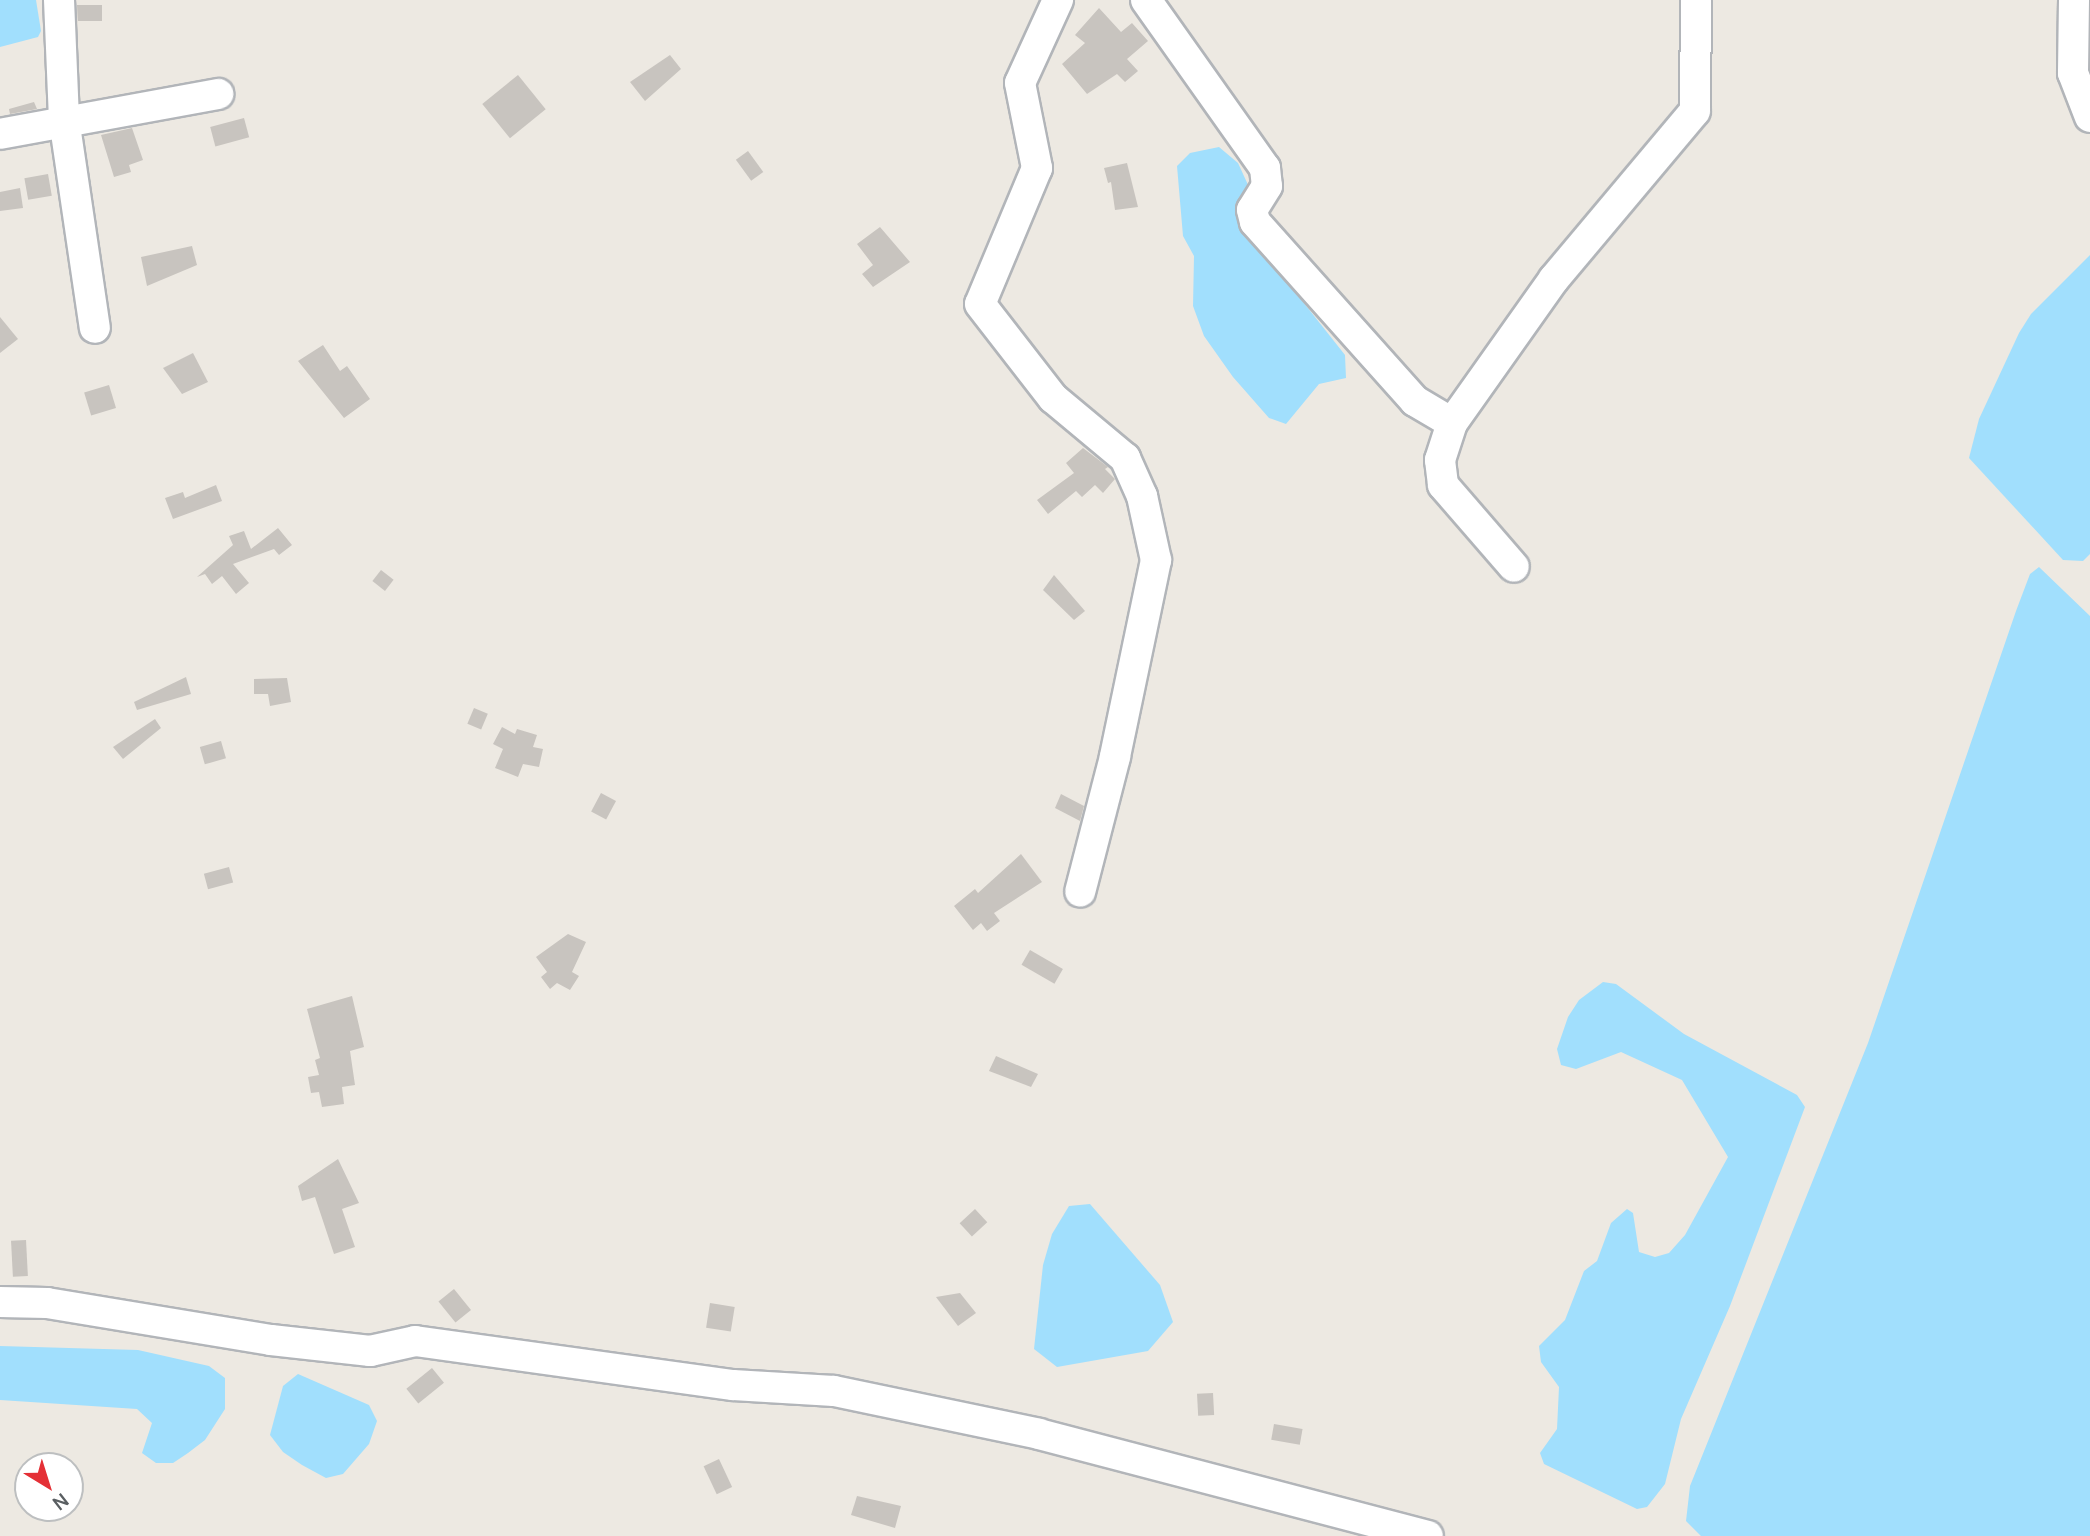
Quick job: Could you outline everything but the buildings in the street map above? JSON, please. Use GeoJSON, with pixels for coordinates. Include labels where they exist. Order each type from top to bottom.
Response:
{"type":"FeatureCollection","features":[{"type":"Feature","properties":{"kind":"street"},"geometry":{"type":"LineString","coordinates":[[59,0],[64,119],[95,327]]}},
{"type":"Feature","properties":{"kind":"street"},"geometry":{"type":"LineString","coordinates":[[1058,0],[1020,83],[1037,168],[980,304],[1053,398],[1125,458],[1142,496],[1156,560],[1115,757],[1080,892]]}},
{"type":"Feature","properties":{"kind":"street"},"geometry":{"type":"LineString","coordinates":[[1146,0],[1265,169],[1267,186],[1252,210],[1255,222],[1416,401],[1452,423]]}},
{"type":"Feature","properties":{"kind":"street"},"geometry":{"type":"LineString","coordinates":[[1514,567],[1443,485],[1440,460],[1452,423],[1555,279],[1695,111],[1696,0]]}},
{"type":"Feature","properties":{"kind":"street"},"geometry":{"type":"LineString","coordinates":[[2074,0],[2070,10],[2073,74],[2090,117]]}},
{"type":"Feature","properties":{"kind":"street"},"geometry":{"type":"LineString","coordinates":[[0,134],[64,119],[218,94]]}},
{"type":"Feature","properties":{"kind":"street"},"geometry":{"type":"LineString","coordinates":[[0,1302],[47,1303],[271,1340],[370,1351],[415,1341],[733,1385],[834,1391],[1039,1434],[1428,1536]]}},
{"type":"Feature","properties":{"kind":"water"},"geometry":{"type":"Polygon","coordinates":[[[0,0],[36,0],[41,31],[38,37],[0,47],[0,0]]]}},
{"type":"Feature","properties":{"kind":"water"},"geometry":{"type":"Polygon","coordinates":[[[1219,147],[1238,163],[1249,187],[1244,203],[1246,230],[1345,355],[1346,378],[1319,384],[1286,424],[1269,418],[1233,377],[1204,336],[1193,306],[1194,256],[1183,236],[1177,166],[1190,153],[1219,147]]]}},
{"type":"Feature","properties":{"kind":"water"},"geometry":{"type":"Polygon","coordinates":[[[2090,255],[2090,554],[2083,561],[2063,560],[1969,458],[1979,419],[2019,333],[2031,314],[2090,255]]]}},
{"type":"Feature","properties":{"kind":"water"},"geometry":{"type":"Polygon","coordinates":[[[2039,567],[2090,616],[2090,1536],[1701,1536],[1686,1521],[1690,1486],[1868,1043],[2016,611],[2030,574],[2039,567]]]}},
{"type":"Feature","properties":{"kind":"water"},"geometry":{"type":"Polygon","coordinates":[[[1603,982],[1616,984],[1684,1034],[1797,1095],[1805,1107],[1730,1306],[1681,1419],[1665,1484],[1647,1507],[1637,1509],[1544,1464],[1540,1453],[1557,1429],[1559,1387],[1541,1362],[1539,1346],[1565,1320],[1584,1271],[1597,1261],[1611,1223],[1627,1209],[1633,1213],[1639,1252],[1655,1257],[1669,1253],[1685,1235],[1728,1157],[1682,1080],[1621,1052],[1576,1069],[1561,1065],[1557,1049],[1568,1017],[1579,1000],[1603,982]]]}},
{"type":"Feature","properties":{"kind":"water"},"geometry":{"type":"Polygon","coordinates":[[[1090,1204],[1160,1285],[1173,1322],[1148,1351],[1057,1367],[1034,1349],[1043,1265],[1052,1234],[1069,1206],[1090,1204]]]}},
{"type":"Feature","properties":{"kind":"water"},"geometry":{"type":"Polygon","coordinates":[[[0,1346],[138,1350],[209,1366],[225,1378],[225,1409],[205,1440],[173,1463],[156,1463],[142,1453],[152,1423],[137,1409],[0,1400],[0,1346]]]}},
{"type":"Feature","properties":{"kind":"water"},"geometry":{"type":"Polygon","coordinates":[[[298,1374],[369,1405],[377,1421],[369,1444],[343,1474],[326,1478],[283,1452],[270,1435],[283,1386],[298,1374]]]}}]}
